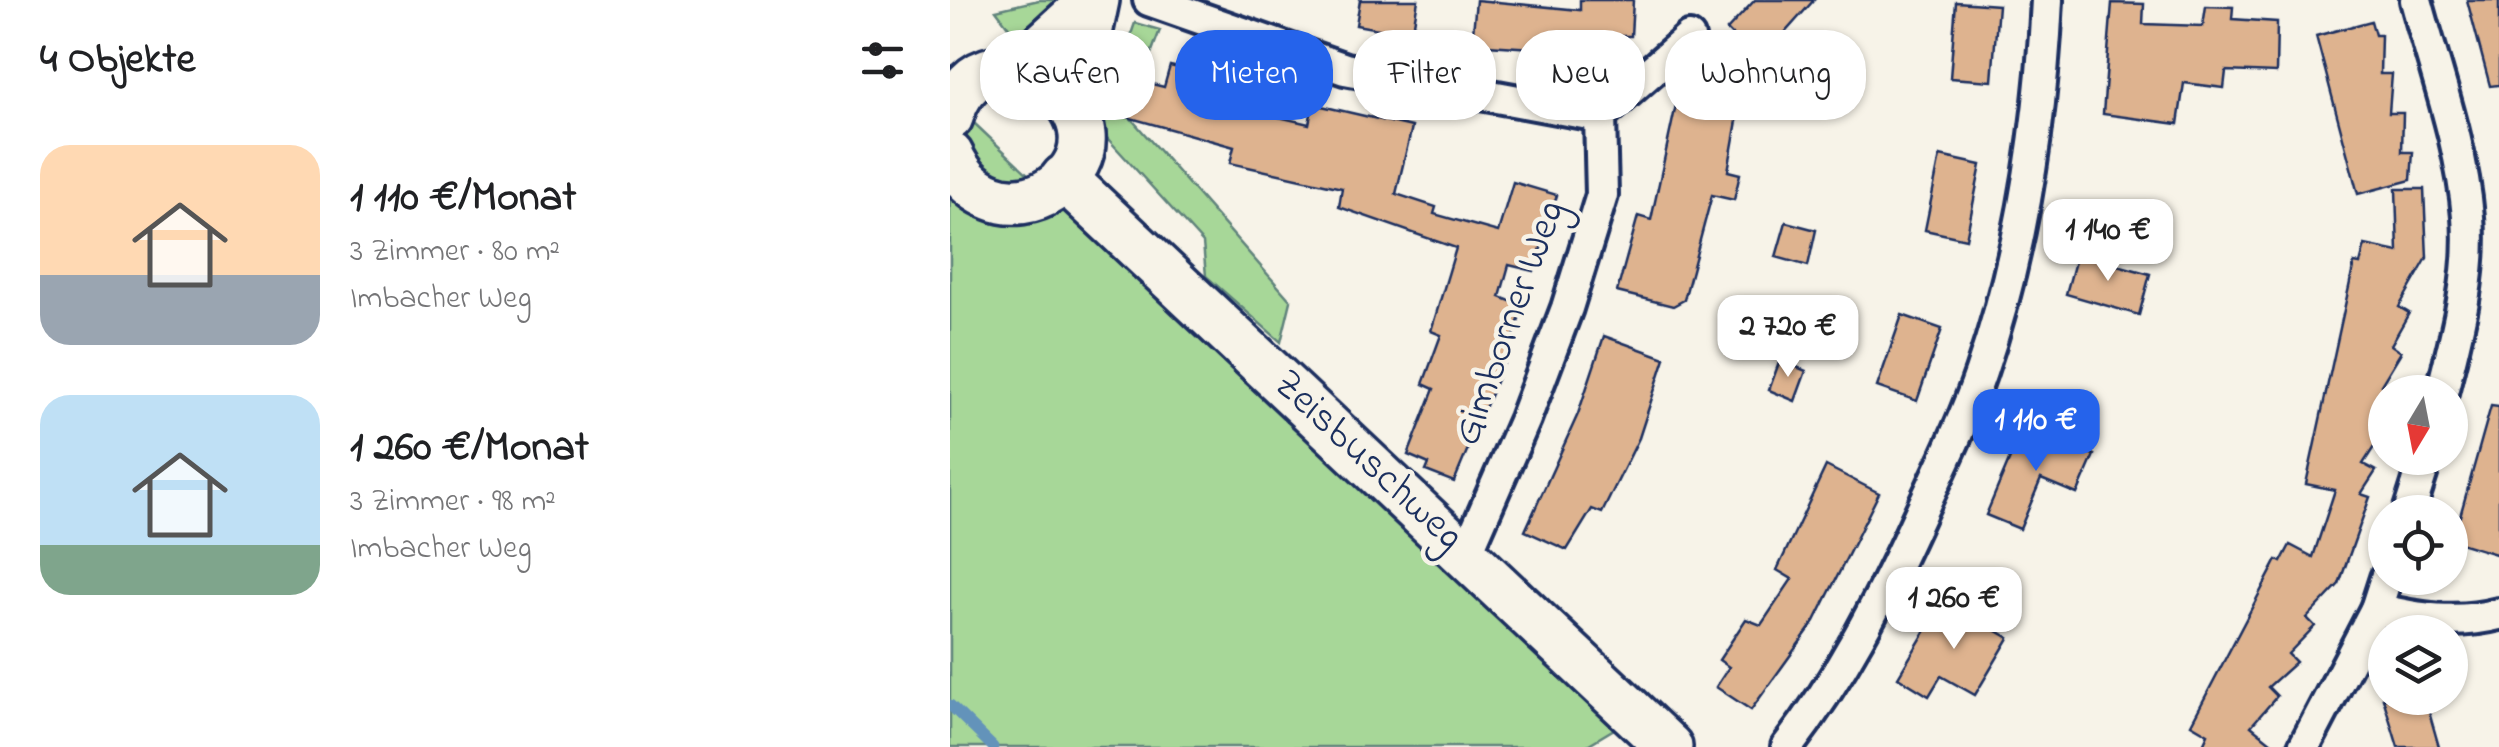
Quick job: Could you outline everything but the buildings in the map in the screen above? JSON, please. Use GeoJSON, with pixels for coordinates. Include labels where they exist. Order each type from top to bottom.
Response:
{"type":"FeatureCollection","features":[{"type":"Feature","properties":{"kind":"street"},"geometry":{"type":"LineString","coordinates":[[1044,30],[1095,0]]}},
{"type":"Feature","properties":{"kind":"street"},"geometry":{"type":"LineString","coordinates":[[1089,30],[1095,0]]}},
{"type":"Feature","properties":{"kind":"street"},"geometry":{"type":"LineString","coordinates":[[1149,0],[1345,69],[1516,101]]}},
{"type":"Feature","properties":{"kind":"street"},"geometry":{"type":"LineString","coordinates":[[1787,747],[1830,692],[1894,570],[1980,373],[2007,287],[2031,174],[2047,0]]}},
{"type":"Feature","properties":{"kind":"street"},"geometry":{"type":"LineString","coordinates":[[2416,0],[2464,181],[2469,221],[2468,258],[2445,375]]}},
{"type":"Feature","properties":{"kind":"street"},"geometry":{"type":"LineString","coordinates":[[1645,77],[1665,59]]}},
{"type":"Feature","properties":{"kind":"street"},"geometry":{"type":"LineString","coordinates":[[950,117],[980,70]]}},
{"type":"Feature","properties":{"kind":"street"},"geometry":{"type":"LineString","coordinates":[[950,154],[968,183],[999,200],[1035,198],[1064,178],[1079,144],[1076,120]]}},
{"type":"Feature","properties":{"kind":"street","name":"Gimborner Weg"},"geometry":{"type":"LineString","coordinates":[[1466,554],[1525,419],[1567,308],[1602,195],[1600,120]]}},
{"type":"Feature","properties":{"kind":"street","name":"Zeisbuschweg"},"geometry":{"type":"LineString","coordinates":[[1064,178],[1668,747]]}},
{"type":"Feature","properties":{"kind":"street"},"geometry":{"type":"LineString","coordinates":[[2304,747],[2381,595]]}},
{"type":"Feature","properties":{"kind":"street"},"geometry":{"type":"LineString","coordinates":[[2376,609],[2424,620],[2472,621],[2499,614]]}},
{"type":"Feature","properties":{"kind":"green space"},"geometry":{"type":"Polygon","coordinates":[[[1056,0],[1024,30],[1011,30],[996,10],[1056,0]]]}},
{"type":"Feature","properties":{"kind":"green space"},"geometry":{"type":"Polygon","coordinates":[[[1135,23],[1160,30],[1155,43],[1155,30],[1133,30],[1135,23]]]}},
{"type":"Feature","properties":{"kind":"green space"},"geometry":{"type":"Polygon","coordinates":[[[1101,120],[1132,120],[1291,301],[1281,342],[1206,276],[1203,243],[1098,128],[1101,120]]]}},
{"type":"Feature","properties":{"kind":"green space"},"geometry":{"type":"Polygon","coordinates":[[[974,123],[1614,729],[1584,747],[950,747],[950,136],[974,123]]]}},
{"type":"Feature","properties":{"kind":"waterway"},"geometry":{"type":"LineString","coordinates":[[950,705],[993,747]]}}]}
